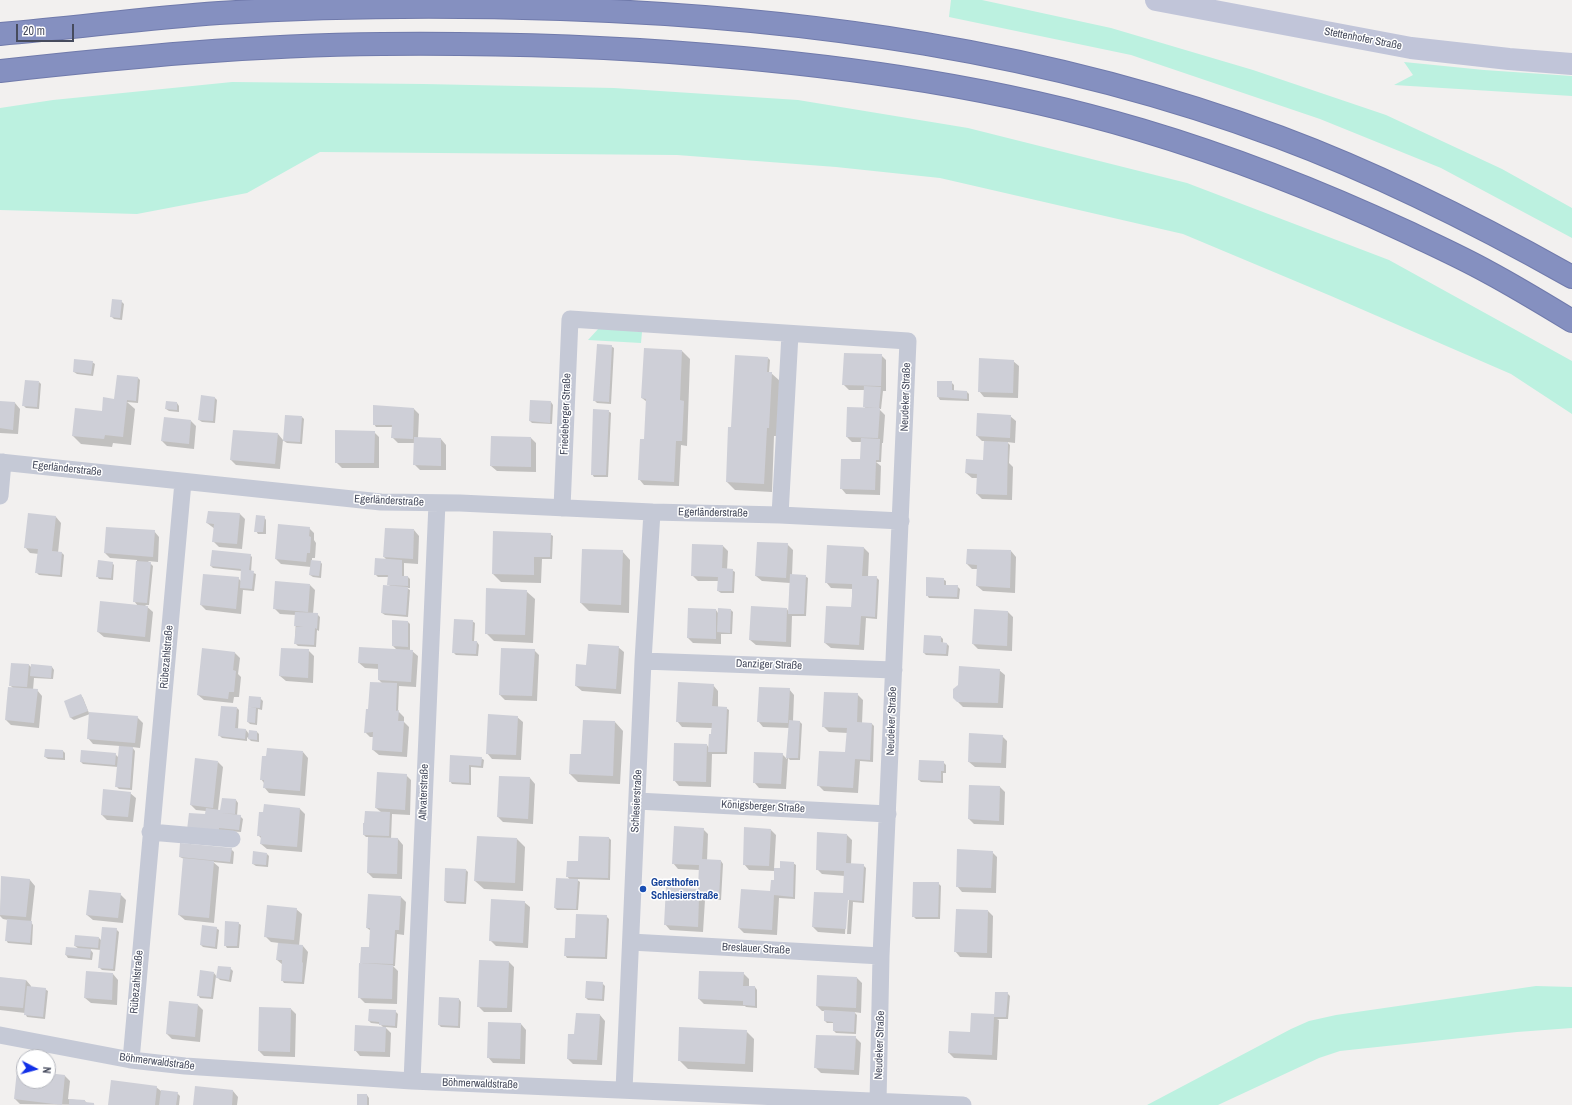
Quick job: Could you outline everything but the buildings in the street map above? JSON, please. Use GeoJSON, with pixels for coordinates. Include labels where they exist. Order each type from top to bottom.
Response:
{"type":"FeatureCollection","features":[{"type":"Feature","properties":{"kind":"highway"},"geometry":{"type":"LineString","coordinates":[[0,34],[118,21],[221,13],[377,7],[467,6],[681,14],[792,25],[888,37],[1040,66],[1085,77],[1190,107],[1278,136],[1329,156],[1416,195],[1484,228],[1572,277]]}},
{"type":"Feature","properties":{"kind":"highway"},"geometry":{"type":"LineString","coordinates":[[0,71],[213,51],[365,44],[459,44],[541,45],[688,53],[834,67],[901,77],[981,91],[1084,115],[1140,130],[1244,165],[1340,202],[1434,245],[1485,270],[1572,321]]}},
{"type":"Feature","properties":{"kind":"street","name":"Stettenhofer Straße"},"geometry":{"type":"LineString","coordinates":[[1156,0],[1411,48],[1509,59],[1572,64]]}},
{"type":"Feature","properties":{"kind":"street","name":"Friedeberger Straße"},"geometry":{"type":"LineString","coordinates":[[562,508],[570,319],[790,334]]}},
{"type":"Feature","properties":{"kind":"street","name":"Neudeker Straße"},"geometry":{"type":"LineString","coordinates":[[790,334],[908,341],[882,956],[878,1102]]}},
{"type":"Feature","properties":{"kind":"street"},"geometry":{"type":"LineString","coordinates":[[780,515],[790,334]]}},
{"type":"Feature","properties":{"kind":"street"},"geometry":{"type":"LineString","coordinates":[[0,496],[2,462]]}},
{"type":"Feature","properties":{"kind":"street","name":"Egerländerstraße"},"geometry":{"type":"LineString","coordinates":[[2,462],[381,502],[780,515],[901,521]]}},
{"type":"Feature","properties":{"kind":"street","name":"Rübezahlstraße"},"geometry":{"type":"LineString","coordinates":[[130,1060],[183,482]]}},
{"type":"Feature","properties":{"kind":"street","name":"Altvaterstraße"},"geometry":{"type":"LineString","coordinates":[[412,1081],[437,503]]}},
{"type":"Feature","properties":{"kind":"street","name":"Schlesierstraße"},"geometry":{"type":"LineString","coordinates":[[624,1090],[643,661],[652,512]]}},
{"type":"Feature","properties":{"kind":"street","name":"Danziger Straße"},"geometry":{"type":"LineString","coordinates":[[643,661],[894,670]]}},
{"type":"Feature","properties":{"kind":"street","name":"Königsberger Straße"},"geometry":{"type":"LineString","coordinates":[[637,801],[888,814]]}},
{"type":"Feature","properties":{"kind":"street"},"geometry":{"type":"LineString","coordinates":[[150,832],[232,839]]}},
{"type":"Feature","properties":{"kind":"street","name":"Breslauer Straße"},"geometry":{"type":"LineString","coordinates":[[631,942],[882,956]]}},
{"type":"Feature","properties":{"kind":"street","name":"Böhmerwaldstraße"},"geometry":{"type":"LineString","coordinates":[[0,1035],[130,1060],[185,1066],[412,1081],[963,1105]]}},
{"type":"Feature","properties":{"kind":"green space"},"geometry":{"type":"Polygon","coordinates":[[[951,0],[982,0],[1111,28],[1253,70],[1386,115],[1502,169],[1572,208],[1572,238],[1441,168],[1320,119],[1131,55],[949,17],[951,0]]]}},
{"type":"Feature","properties":{"kind":"green space"},"geometry":{"type":"Polygon","coordinates":[[[1404,62],[1484,70],[1572,76],[1572,96],[1394,85],[1413,75],[1404,62]]]}},
{"type":"Feature","properties":{"kind":"green space"},"geometry":{"type":"Polygon","coordinates":[[[232,82],[614,88],[798,100],[968,128],[1187,183],[1389,260],[1572,361],[1572,414],[1511,374],[1183,234],[940,178],[836,167],[677,155],[320,152],[247,193],[137,214],[0,210],[0,108],[53,100],[232,82]]]}},
{"type":"Feature","properties":{"kind":"green space"},"geometry":{"type":"Polygon","coordinates":[[[599,328],[642,332],[641,343],[588,340],[599,328]]]}},
{"type":"Feature","properties":{"kind":"green space"},"geometry":{"type":"Polygon","coordinates":[[[1536,986],[1572,987],[1572,1028],[1517,1032],[1340,1051],[1319,1058],[1218,1105],[1147,1105],[1309,1021],[1336,1015],[1536,986]]]}},
{"type":"Feature","properties":{"kind":"place","name":"Gersthofen Schlesierstraße"},"geometry":{"type":"Point","coordinates":[643,889]}}]}
